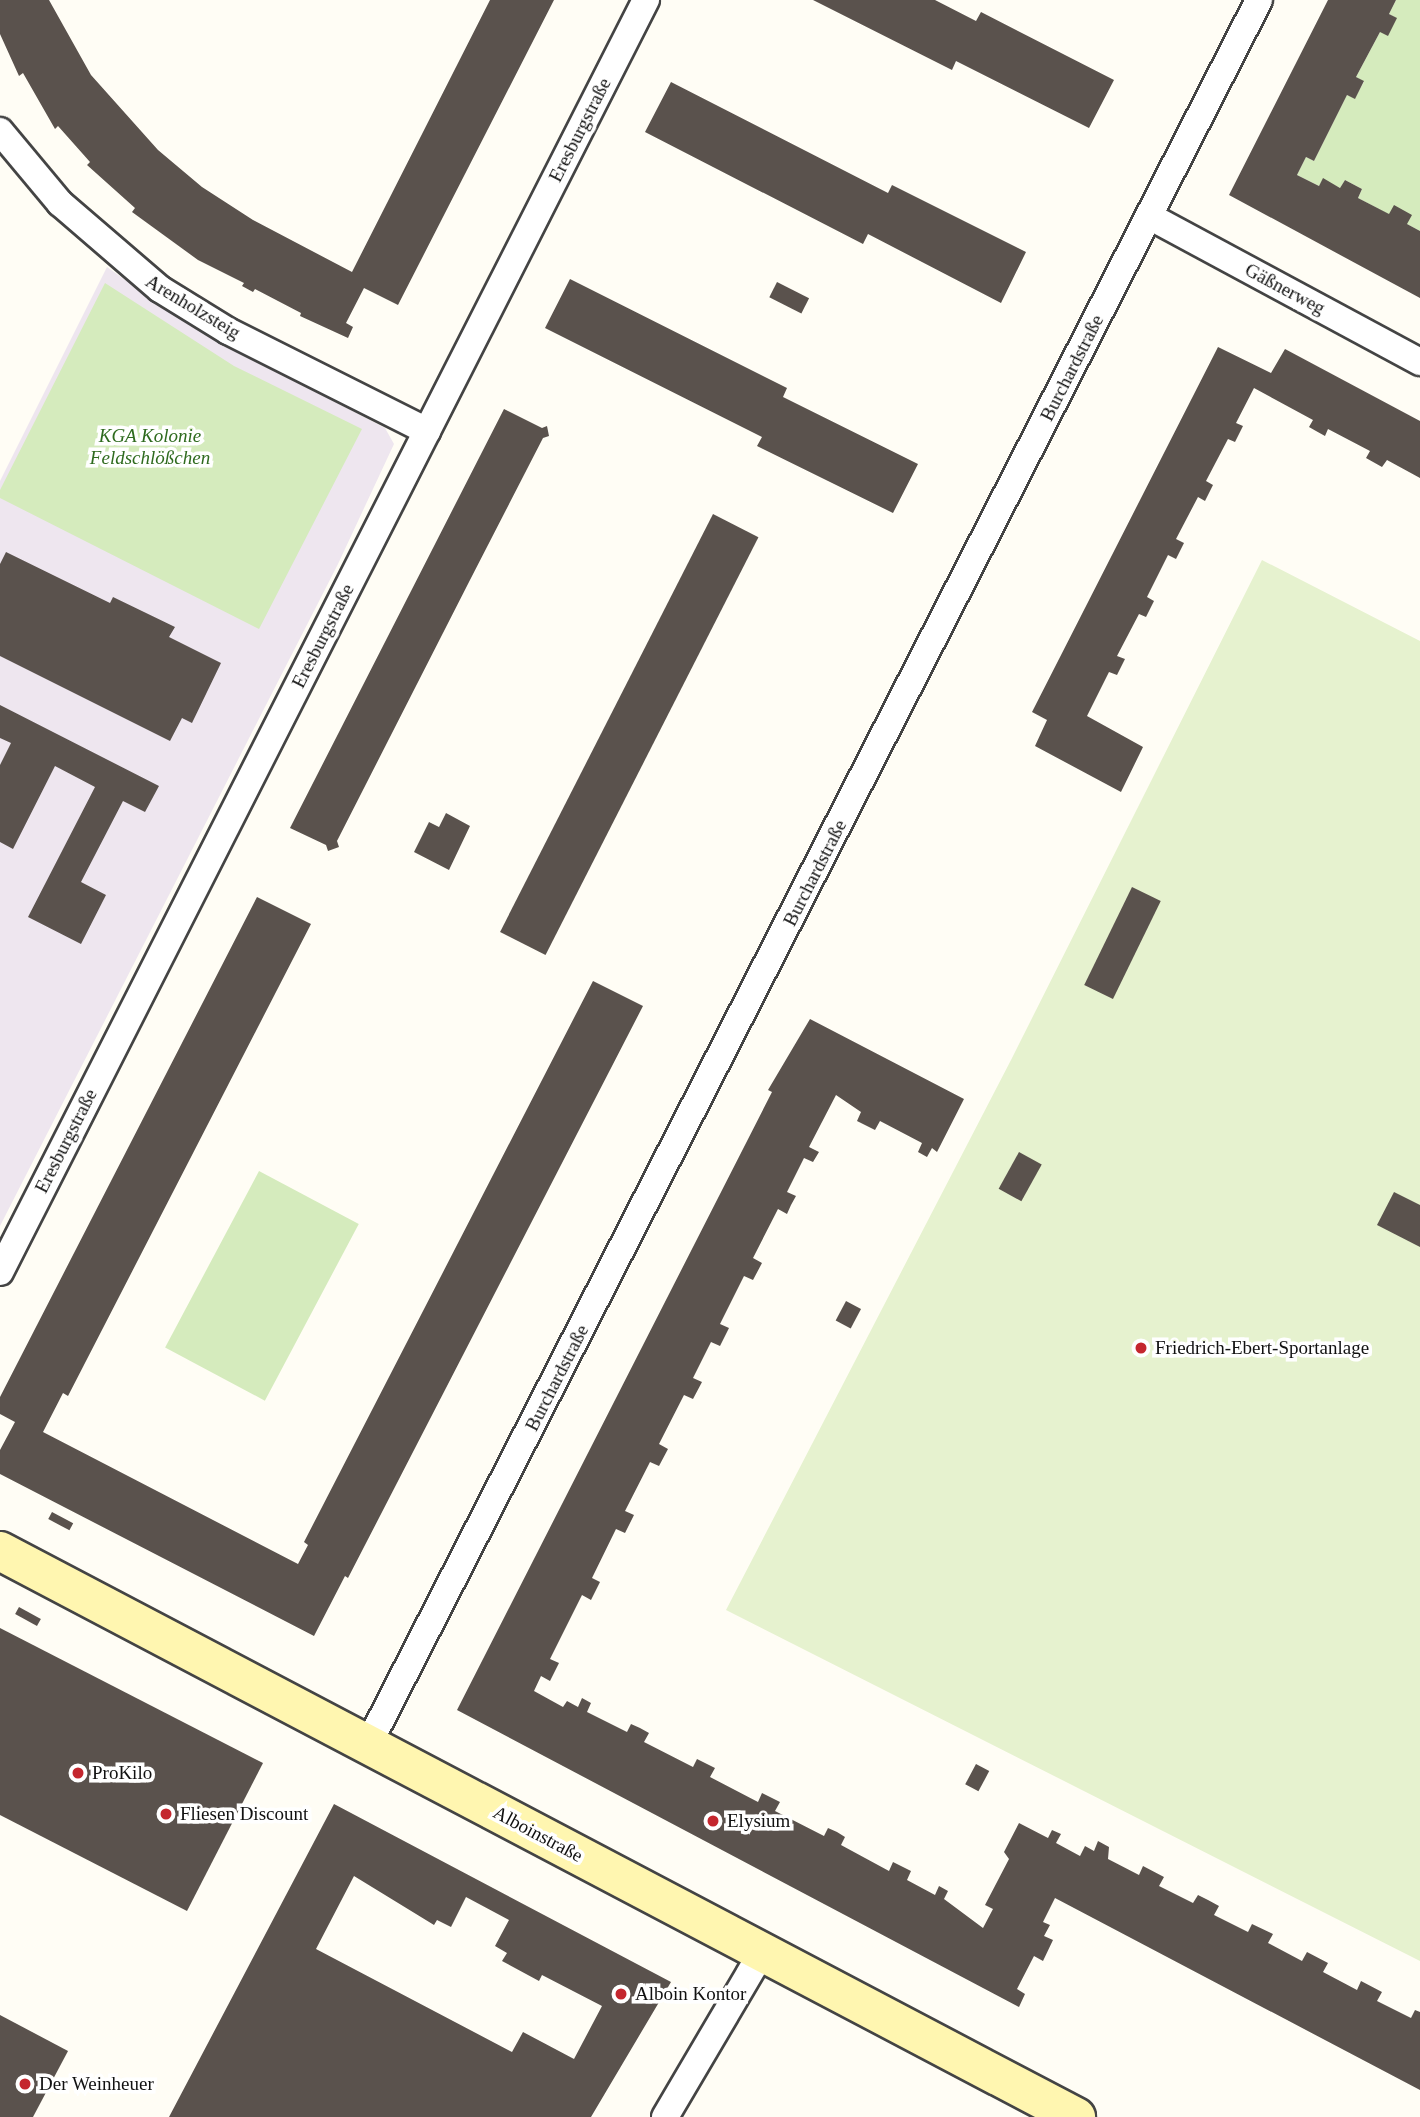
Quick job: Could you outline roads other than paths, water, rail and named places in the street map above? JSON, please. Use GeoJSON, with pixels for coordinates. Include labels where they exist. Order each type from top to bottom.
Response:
{"type":"FeatureCollection","features":[{"type":"Feature","properties":{"kind":"street","name":"Eresburgstraße"},"geometry":{"type":"LineString","coordinates":[[0,1272],[646,0]]}},
{"type":"Feature","properties":{"kind":"street","name":"Burchardstraße"},"geometry":{"type":"LineString","coordinates":[[368,1745],[1259,0]]}},
{"type":"Feature","properties":{"kind":"street","name":"Arenholzsteig"},"geometry":{"type":"LineString","coordinates":[[0,131],[60,203],[160,289],[228,331],[427,431]]}},
{"type":"Feature","properties":{"kind":"street","name":"Gäßnerweg"},"geometry":{"type":"LineString","coordinates":[[1149,216],[1420,362]]}},
{"type":"Feature","properties":{"kind":"street","name":"Alboinstraße"},"geometry":{"type":"LineString","coordinates":[[0,1551],[1076,2117]]}},
{"type":"Feature","properties":{"kind":"street"},"geometry":{"type":"LineString","coordinates":[[665,2117],[762,1952]]}},
{"type":"Feature","properties":{"kind":"place","name":"Friedrich-Ebert-Sportanlage"},"geometry":{"type":"Point","coordinates":[1141,1348]}},
{"type":"Feature","properties":{"kind":"place","name":"ProKilo"},"geometry":{"type":"Point","coordinates":[78,1773]}},
{"type":"Feature","properties":{"kind":"place","name":"Fliesen Discount"},"geometry":{"type":"Point","coordinates":[166,1814]}},
{"type":"Feature","properties":{"kind":"place","name":"Elysium"},"geometry":{"type":"Point","coordinates":[713,1821]}},
{"type":"Feature","properties":{"kind":"place","name":"Alboin Kontor"},"geometry":{"type":"Point","coordinates":[621,1994]}},
{"type":"Feature","properties":{"kind":"place","name":"Der Weinheuer"},"geometry":{"type":"Point","coordinates":[25,2084]}},
{"type":"Feature","properties":{"kind":"park label","name":"KGA Kolonie Feldschlößchen"},"geometry":{"type":"Point","coordinates":[150,447]}}]}
